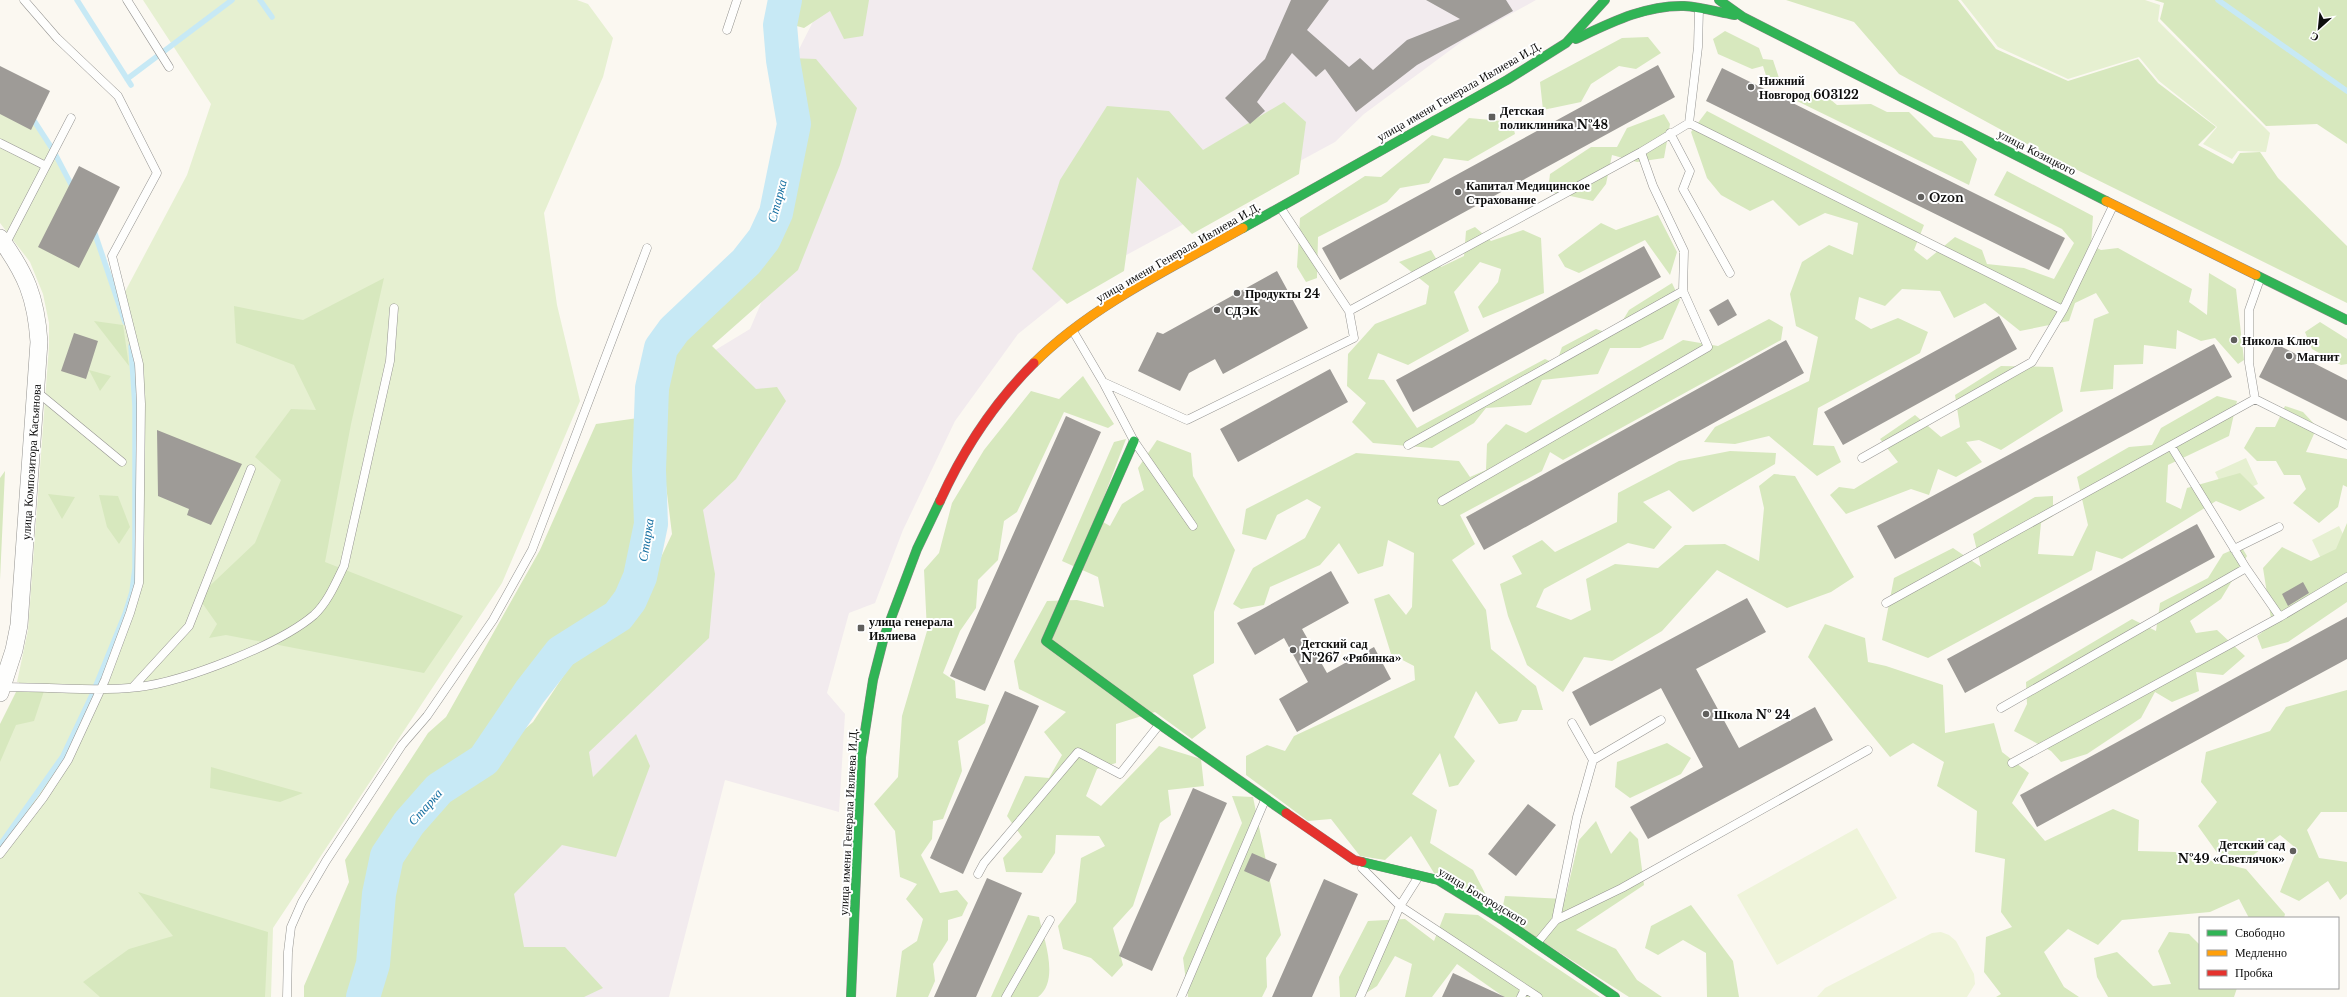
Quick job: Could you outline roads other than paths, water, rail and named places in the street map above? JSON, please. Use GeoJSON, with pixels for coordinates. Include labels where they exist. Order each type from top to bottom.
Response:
{"type":"FeatureCollection","features":[{"type":"Feature","properties":{"kind":"street","name":"улица имени Генерала Ивлиева И.Д."},"geometry":{"type":"LineString","coordinates":[[851,997],[861,757],[873,680],[884,638],[917,549],[944,491],[974,438],[1019,378],[1045,352],[1116,299],[1507,80],[1566,43],[1605,0]]}},
{"type":"Feature","properties":{"kind":"street","name":"улица Козицкого"},"geometry":{"type":"LineString","coordinates":[[1719,0],[1743,17],[2113,204],[2347,320]]}},
{"type":"Feature","properties":{"kind":"street"},"geometry":{"type":"LineString","coordinates":[[1566,43],[1610,23],[1645,11],[1670,6],[1699,8],[1743,17]]}},
{"type":"Feature","properties":{"kind":"street","name":"улица Композитора Касьянова"},"geometry":{"type":"LineString","coordinates":[[2,690],[19,625],[39,342],[37,319],[31,293],[20,266],[3,242]]}},
{"type":"Feature","properties":{"kind":"street","name":"улица Богородского"},"geometry":{"type":"LineString","coordinates":[[1134,441],[1046,641],[1159,724],[1266,797],[1354,860],[1438,880],[1537,943],[1615,997]]}},
{"type":"Feature","properties":{"kind":"lane"},"geometry":{"type":"LineString","coordinates":[[0,854],[43,798],[68,760],[102,688],[130,613],[139,583],[141,404],[139,364],[112,256],[157,173],[118,96],[57,38],[24,0]]}},
{"type":"Feature","properties":{"kind":"lane"},"geometry":{"type":"LineString","coordinates":[[127,0],[169,67]]}},
{"type":"Feature","properties":{"kind":"lane"},"geometry":{"type":"LineString","coordinates":[[727,30],[737,0]]}},
{"type":"Feature","properties":{"kind":"lane"},"geometry":{"type":"LineString","coordinates":[[1689,123],[1698,47],[1699,8]]}},
{"type":"Feature","properties":{"kind":"lane"},"geometry":{"type":"LineString","coordinates":[[3,242],[71,118]]}},
{"type":"Feature","properties":{"kind":"lane"},"geometry":{"type":"LineString","coordinates":[[1349,311],[1641,152],[1670,133],[1689,123]]}},
{"type":"Feature","properties":{"kind":"lane"},"geometry":{"type":"LineString","coordinates":[[1689,123],[2063,310]]}},
{"type":"Feature","properties":{"kind":"lane"},"geometry":{"type":"LineString","coordinates":[[1670,133],[1690,171],[1683,189],[1730,273]]}},
{"type":"Feature","properties":{"kind":"lane"},"geometry":{"type":"LineString","coordinates":[[0,142],[46,166]]}},
{"type":"Feature","properties":{"kind":"lane"},"geometry":{"type":"LineString","coordinates":[[1442,501],[1708,347],[1683,291],[1684,251],[1653,186],[1641,152]]}},
{"type":"Feature","properties":{"kind":"lane"},"geometry":{"type":"LineString","coordinates":[[1862,458],[2032,362],[2063,310],[2113,204]]}},
{"type":"Feature","properties":{"kind":"lane"},"geometry":{"type":"LineString","coordinates":[[1103,382],[1187,420],[1354,338],[1349,311],[1280,206]]}},
{"type":"Feature","properties":{"kind":"lane"},"geometry":{"type":"LineString","coordinates":[[287,997],[288,952],[291,927],[302,902],[326,861],[402,745],[426,716],[493,620],[532,550],[647,248]]}},
{"type":"Feature","properties":{"kind":"lane"},"geometry":{"type":"LineString","coordinates":[[2256,399],[2249,363],[2248,310],[2261,278]]}},
{"type":"Feature","properties":{"kind":"lane"},"geometry":{"type":"LineString","coordinates":[[1408,445],[1683,291]]}},
{"type":"Feature","properties":{"kind":"lane"},"geometry":{"type":"LineString","coordinates":[[2,690],[133,687],[163,682],[251,651],[294,629],[315,614],[329,596],[344,566],[390,361],[394,308]]}},
{"type":"Feature","properties":{"kind":"lane"},"geometry":{"type":"LineString","coordinates":[[1073,330],[1103,382],[1134,441],[1193,526]]}},
{"type":"Feature","properties":{"kind":"lane"},"geometry":{"type":"LineString","coordinates":[[36,391],[122,462]]}},
{"type":"Feature","properties":{"kind":"lane"},"geometry":{"type":"LineString","coordinates":[[2256,399],[2347,445]]}},
{"type":"Feature","properties":{"kind":"lane"},"geometry":{"type":"LineString","coordinates":[[1886,604],[2256,399]]}},
{"type":"Feature","properties":{"kind":"lane"},"geometry":{"type":"LineString","coordinates":[[2171,446],[2246,568],[2280,617]]}},
{"type":"Feature","properties":{"kind":"lane"},"geometry":{"type":"LineString","coordinates":[[133,687],[189,626],[251,469]]}},
{"type":"Feature","properties":{"kind":"lane"},"geometry":{"type":"LineString","coordinates":[[2234,549],[2279,527]]}},
{"type":"Feature","properties":{"kind":"lane"},"geometry":{"type":"LineString","coordinates":[[2001,708],[2246,568]]}},
{"type":"Feature","properties":{"kind":"lane"},"geometry":{"type":"LineString","coordinates":[[2012,763],[2280,617],[2347,577]]}},
{"type":"Feature","properties":{"kind":"lane"},"geometry":{"type":"LineString","coordinates":[[1556,920],[1577,817],[1593,760],[1661,720]]}},
{"type":"Feature","properties":{"kind":"lane"},"geometry":{"type":"LineString","coordinates":[[1572,723],[1593,760]]}},
{"type":"Feature","properties":{"kind":"lane"},"geometry":{"type":"LineString","coordinates":[[978,874],[984,863],[1078,752],[1120,774],[1159,724]]}},
{"type":"Feature","properties":{"kind":"lane"},"geometry":{"type":"LineString","coordinates":[[1537,943],[1556,920],[1622,888],[1868,750]]}},
{"type":"Feature","properties":{"kind":"lane"},"geometry":{"type":"LineString","coordinates":[[1181,997],[1266,797]]}},
{"type":"Feature","properties":{"kind":"lane"},"geometry":{"type":"LineString","coordinates":[[1354,860],[1400,906],[1538,997]]}},
{"type":"Feature","properties":{"kind":"lane"},"geometry":{"type":"LineString","coordinates":[[1360,997],[1400,906],[1419,875]]}},
{"type":"Feature","properties":{"kind":"lane"},"geometry":{"type":"LineString","coordinates":[[1006,997],[1050,920]]}},
{"type":"Feature","properties":{"kind":"lane"},"geometry":{"type":"LineString","coordinates":[[1521,997],[1525,989]]}},
{"type":"Feature","properties":{"kind":"waterway"},"geometry":{"type":"LineString","coordinates":[[77,0],[131,85]]}},
{"type":"Feature","properties":{"kind":"waterway"},"geometry":{"type":"LineString","coordinates":[[127,79],[232,0]]}},
{"type":"Feature","properties":{"kind":"waterway"},"geometry":{"type":"LineString","coordinates":[[260,0],[272,17]]}},
{"type":"Feature","properties":{"kind":"waterway","name":"Старка"},"geometry":{"type":"LineString","coordinates":[[363,997],[373,964],[379,894],[387,856],[409,823],[439,789],[484,760],[530,692],[561,652],[618,616],[630,600],[640,577],[651,524],[649,470],[652,388],[661,348],[674,330],[746,262],[764,239],[776,213],[794,124],[783,60],[780,25],[785,0]]}},
{"type":"Feature","properties":{"kind":"waterway"},"geometry":{"type":"LineString","coordinates":[[2218,0],[2347,91]]}},
{"type":"Feature","properties":{"kind":"waterway"},"geometry":{"type":"LineString","coordinates":[[31,116],[53,150],[74,190]]}},
{"type":"Feature","properties":{"kind":"waterway"},"geometry":{"type":"LineString","coordinates":[[93,228],[125,322]]}},
{"type":"Feature","properties":{"kind":"waterway"},"geometry":{"type":"LineString","coordinates":[[0,845],[63,756],[92,695],[125,614],[132,592],[135,568],[135,406],[131,346]]}},
{"type":"Feature","properties":{"kind":"place","name":"Нижний Новгород 603122"},"geometry":{"type":"Point","coordinates":[1751,87]}},
{"type":"Feature","properties":{"kind":"place","name":"Детская поликлиника №48"},"geometry":{"type":"Point","coordinates":[1492,117]}},
{"type":"Feature","properties":{"kind":"place","name":"Капитал Медицинское Страхование"},"geometry":{"type":"Point","coordinates":[1458,192]}},
{"type":"Feature","properties":{"kind":"place","name":"Ozon"},"geometry":{"type":"Point","coordinates":[1921,197]}},
{"type":"Feature","properties":{"kind":"place","name":"Продукты 24"},"geometry":{"type":"Point","coordinates":[1237,293]}},
{"type":"Feature","properties":{"kind":"place","name":"СДЭК"},"geometry":{"type":"Point","coordinates":[1217,310]}},
{"type":"Feature","properties":{"kind":"place","name":"Никола Ключ"},"geometry":{"type":"Point","coordinates":[2234,340]}},
{"type":"Feature","properties":{"kind":"place","name":"Магнит"},"geometry":{"type":"Point","coordinates":[2289,356]}},
{"type":"Feature","properties":{"kind":"place","name":"улица генерала Ивлиева"},"geometry":{"type":"Point","coordinates":[861,628]}},
{"type":"Feature","properties":{"kind":"place","name":"Детский сад №267 «Рябинка»"},"geometry":{"type":"Point","coordinates":[1293,650]}},
{"type":"Feature","properties":{"kind":"place","name":"Школа № 24"},"geometry":{"type":"Point","coordinates":[1706,714]}},
{"type":"Feature","properties":{"kind":"place","name":"Детский сад №49 «Светлячок»"},"geometry":{"type":"Point","coordinates":[2293,851]}}]}
